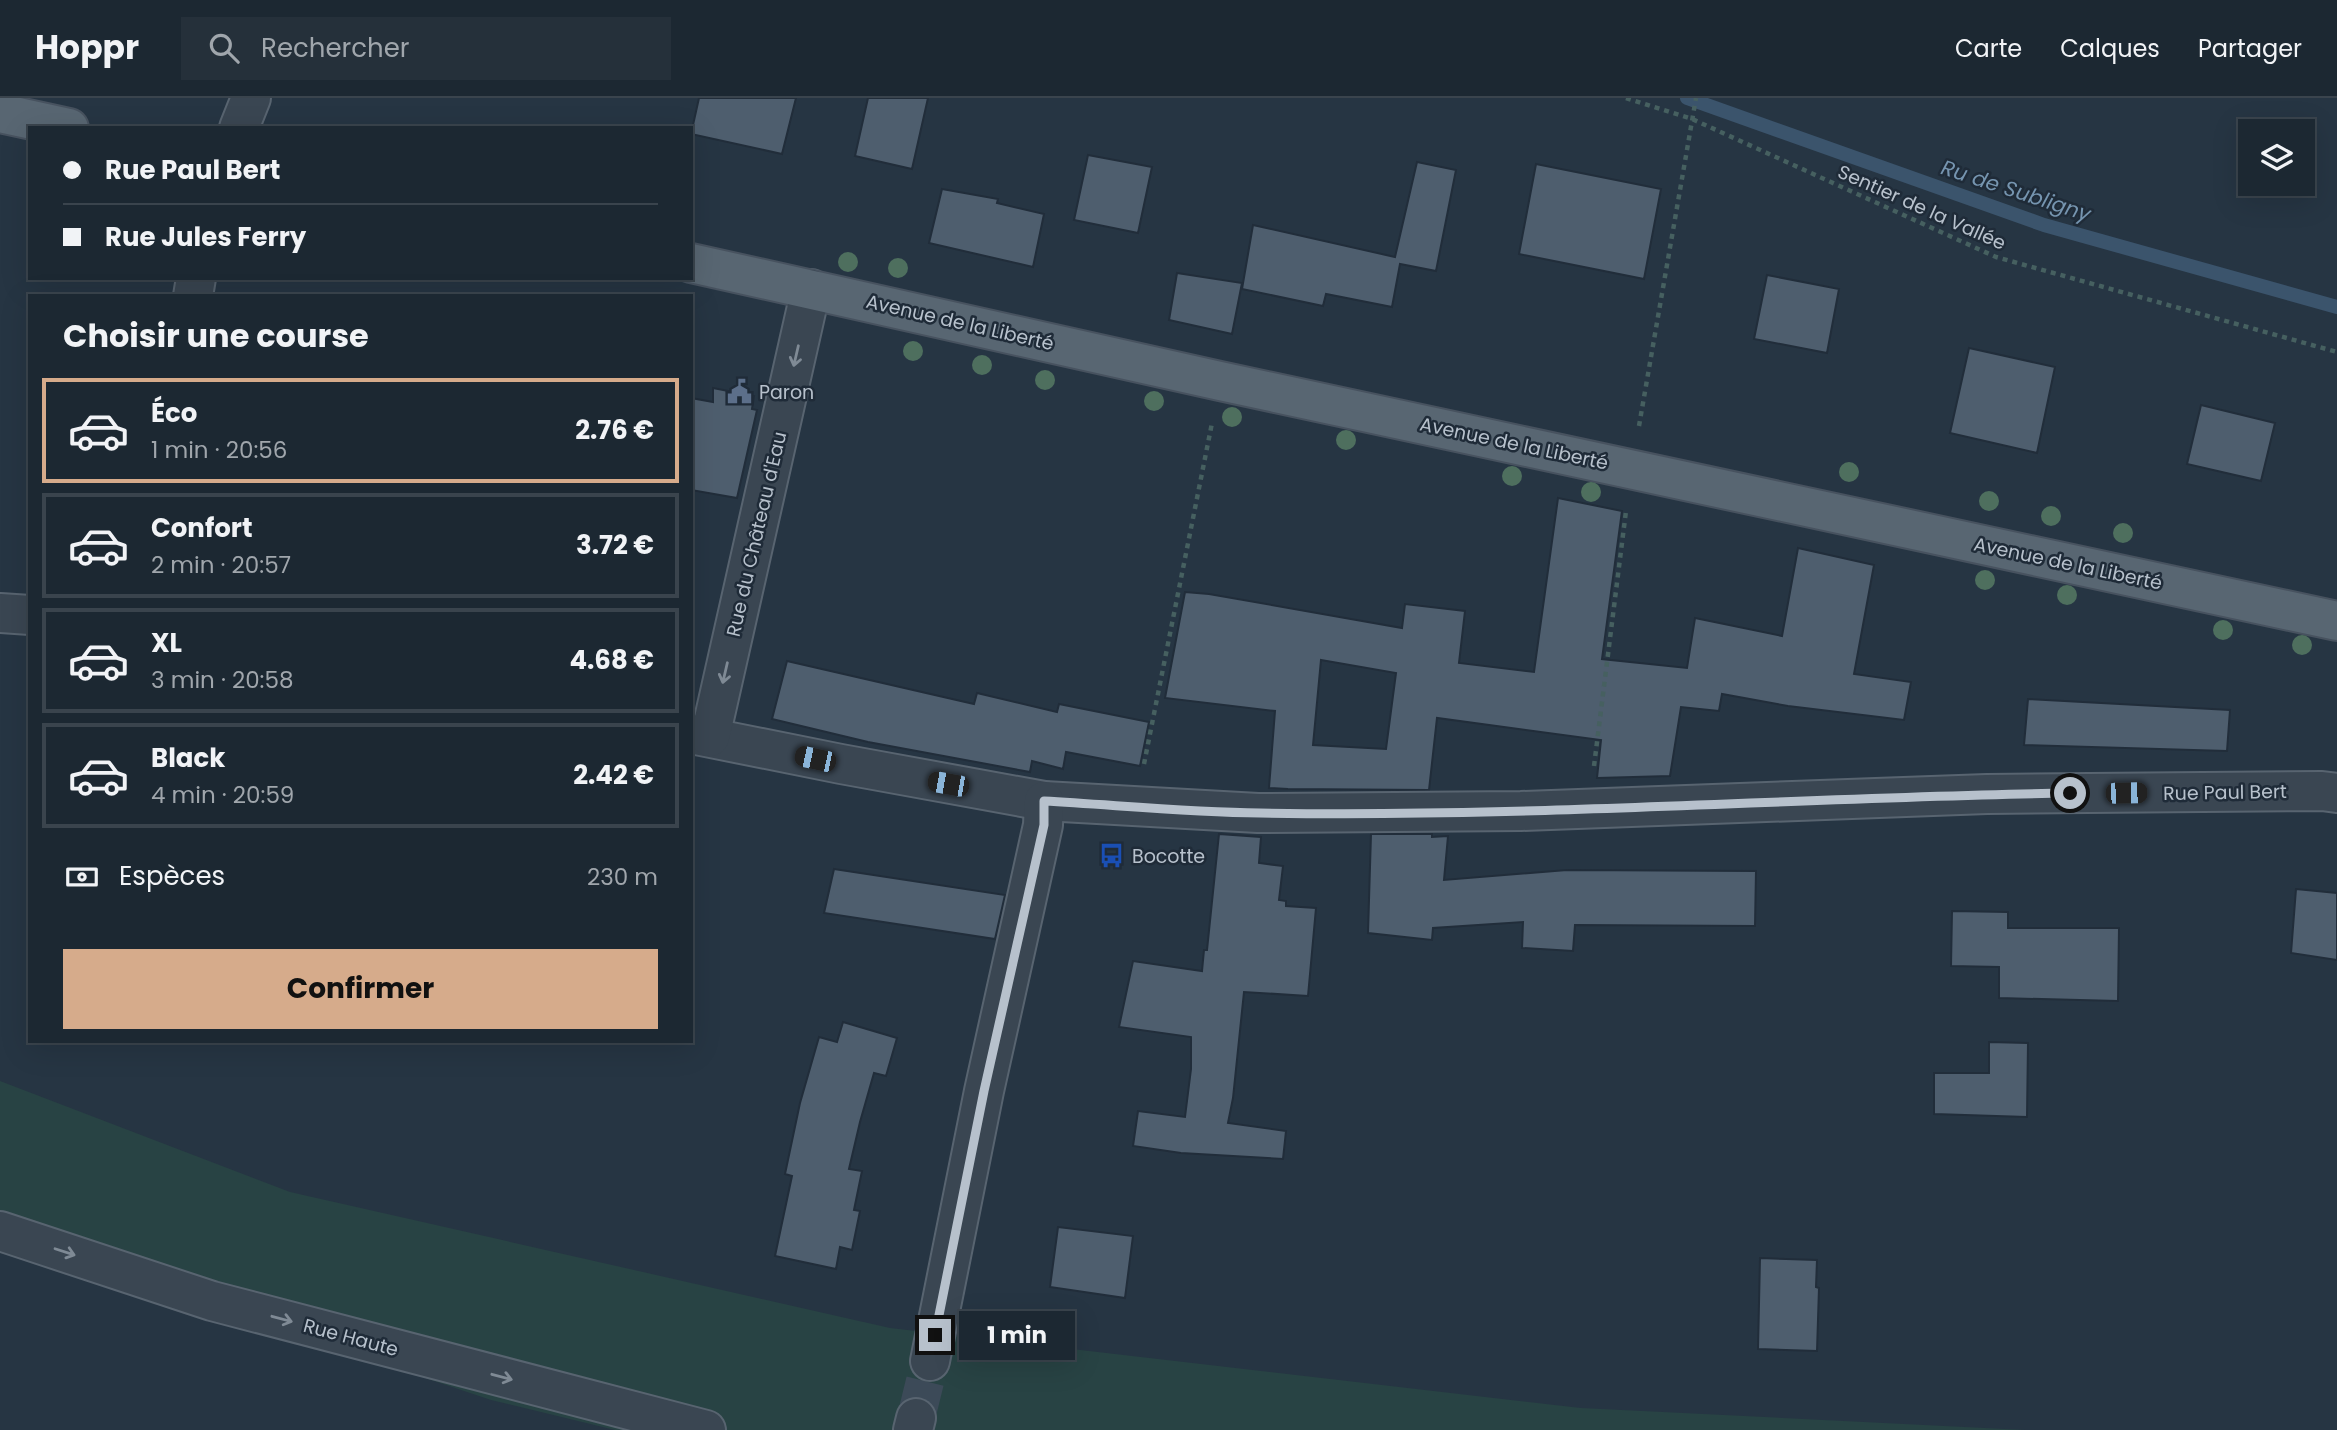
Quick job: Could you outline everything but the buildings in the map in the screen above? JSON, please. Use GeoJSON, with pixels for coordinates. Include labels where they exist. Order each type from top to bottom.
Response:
{"type":"FeatureCollection","features":[{"type":"Feature","properties":{"kind":"main road"},"geometry":{"type":"LineString","coordinates":[[0,113],[60,126]]}},
{"type":"Feature","properties":{"kind":"main road","name":"Avenue de la Liberté"},"geometry":{"type":"LineString","coordinates":[[693,263],[1220,381],[2337,621]]}},
{"type":"Feature","properties":{"kind":"street"},"geometry":{"type":"LineString","coordinates":[[240,126],[251,98]]}},
{"type":"Feature","properties":{"kind":"street","name":"Rue du Château d'Eau"},"geometry":{"type":"LineString","coordinates":[[701,735],[811,289]]}},
{"type":"Feature","properties":{"kind":"street"},"geometry":{"type":"LineString","coordinates":[[0,613],[28,615]]}},
{"type":"Feature","properties":{"kind":"street","name":"Rue Paul Bert"},"geometry":{"type":"LineString","coordinates":[[701,735],[1044,801],[1258,813],[1534,811],[1987,794],[2337,793]]}},
{"type":"Feature","properties":{"kind":"street"},"geometry":{"type":"LineString","coordinates":[[930,1362],[984,1091],[1044,825],[1044,801]]}},
{"type":"Feature","properties":{"kind":"street","name":"Rue Haute"},"geometry":{"type":"LineString","coordinates":[[0,1231],[212,1301],[706,1430]]}},
{"type":"Feature","properties":{"kind":"path","name":"Sentier de la Vallée"},"geometry":{"type":"LineString","coordinates":[[1626,98],[1692,119],[1996,257],[2337,352]]}},
{"type":"Feature","properties":{"kind":"path"},"geometry":{"type":"LineString","coordinates":[[1692,119],[1696,98]]}},
{"type":"Feature","properties":{"kind":"path"},"geometry":{"type":"LineString","coordinates":[[1135,807],[1220,381]]}},
{"type":"Feature","properties":{"kind":"green space"},"geometry":{"type":"Polygon","coordinates":[[[0,1081],[290,1192],[890,1328],[1581,1408],[2025,1430],[615,1430],[491,1400],[0,1236],[0,1081]]]}},
{"type":"Feature","properties":{"kind":"waterway","name":"Ru de Subligny"},"geometry":{"type":"LineString","coordinates":[[1687,98],[2044,225],[2337,307]]}},
{"type":"Feature","properties":{"kind":"tunnel"},"geometry":{"type":"LineString","coordinates":[[916,1418],[930,1361]]}},
{"type":"Feature","properties":{"kind":"place","name":"Paron"},"geometry":{"type":"Point","coordinates":[739,392]}},
{"type":"Feature","properties":{"kind":"place","name":"Bocotte"},"geometry":{"type":"Point","coordinates":[1112,856]}},
{"type":"Feature","properties":{"kind":"route"},"geometry":{"type":"LineString","coordinates":[[935,1335],[984,1091],[1044,825],[1044,801],[1258,813],[1342,814],[1521,811],[2070,793]]}}]}
